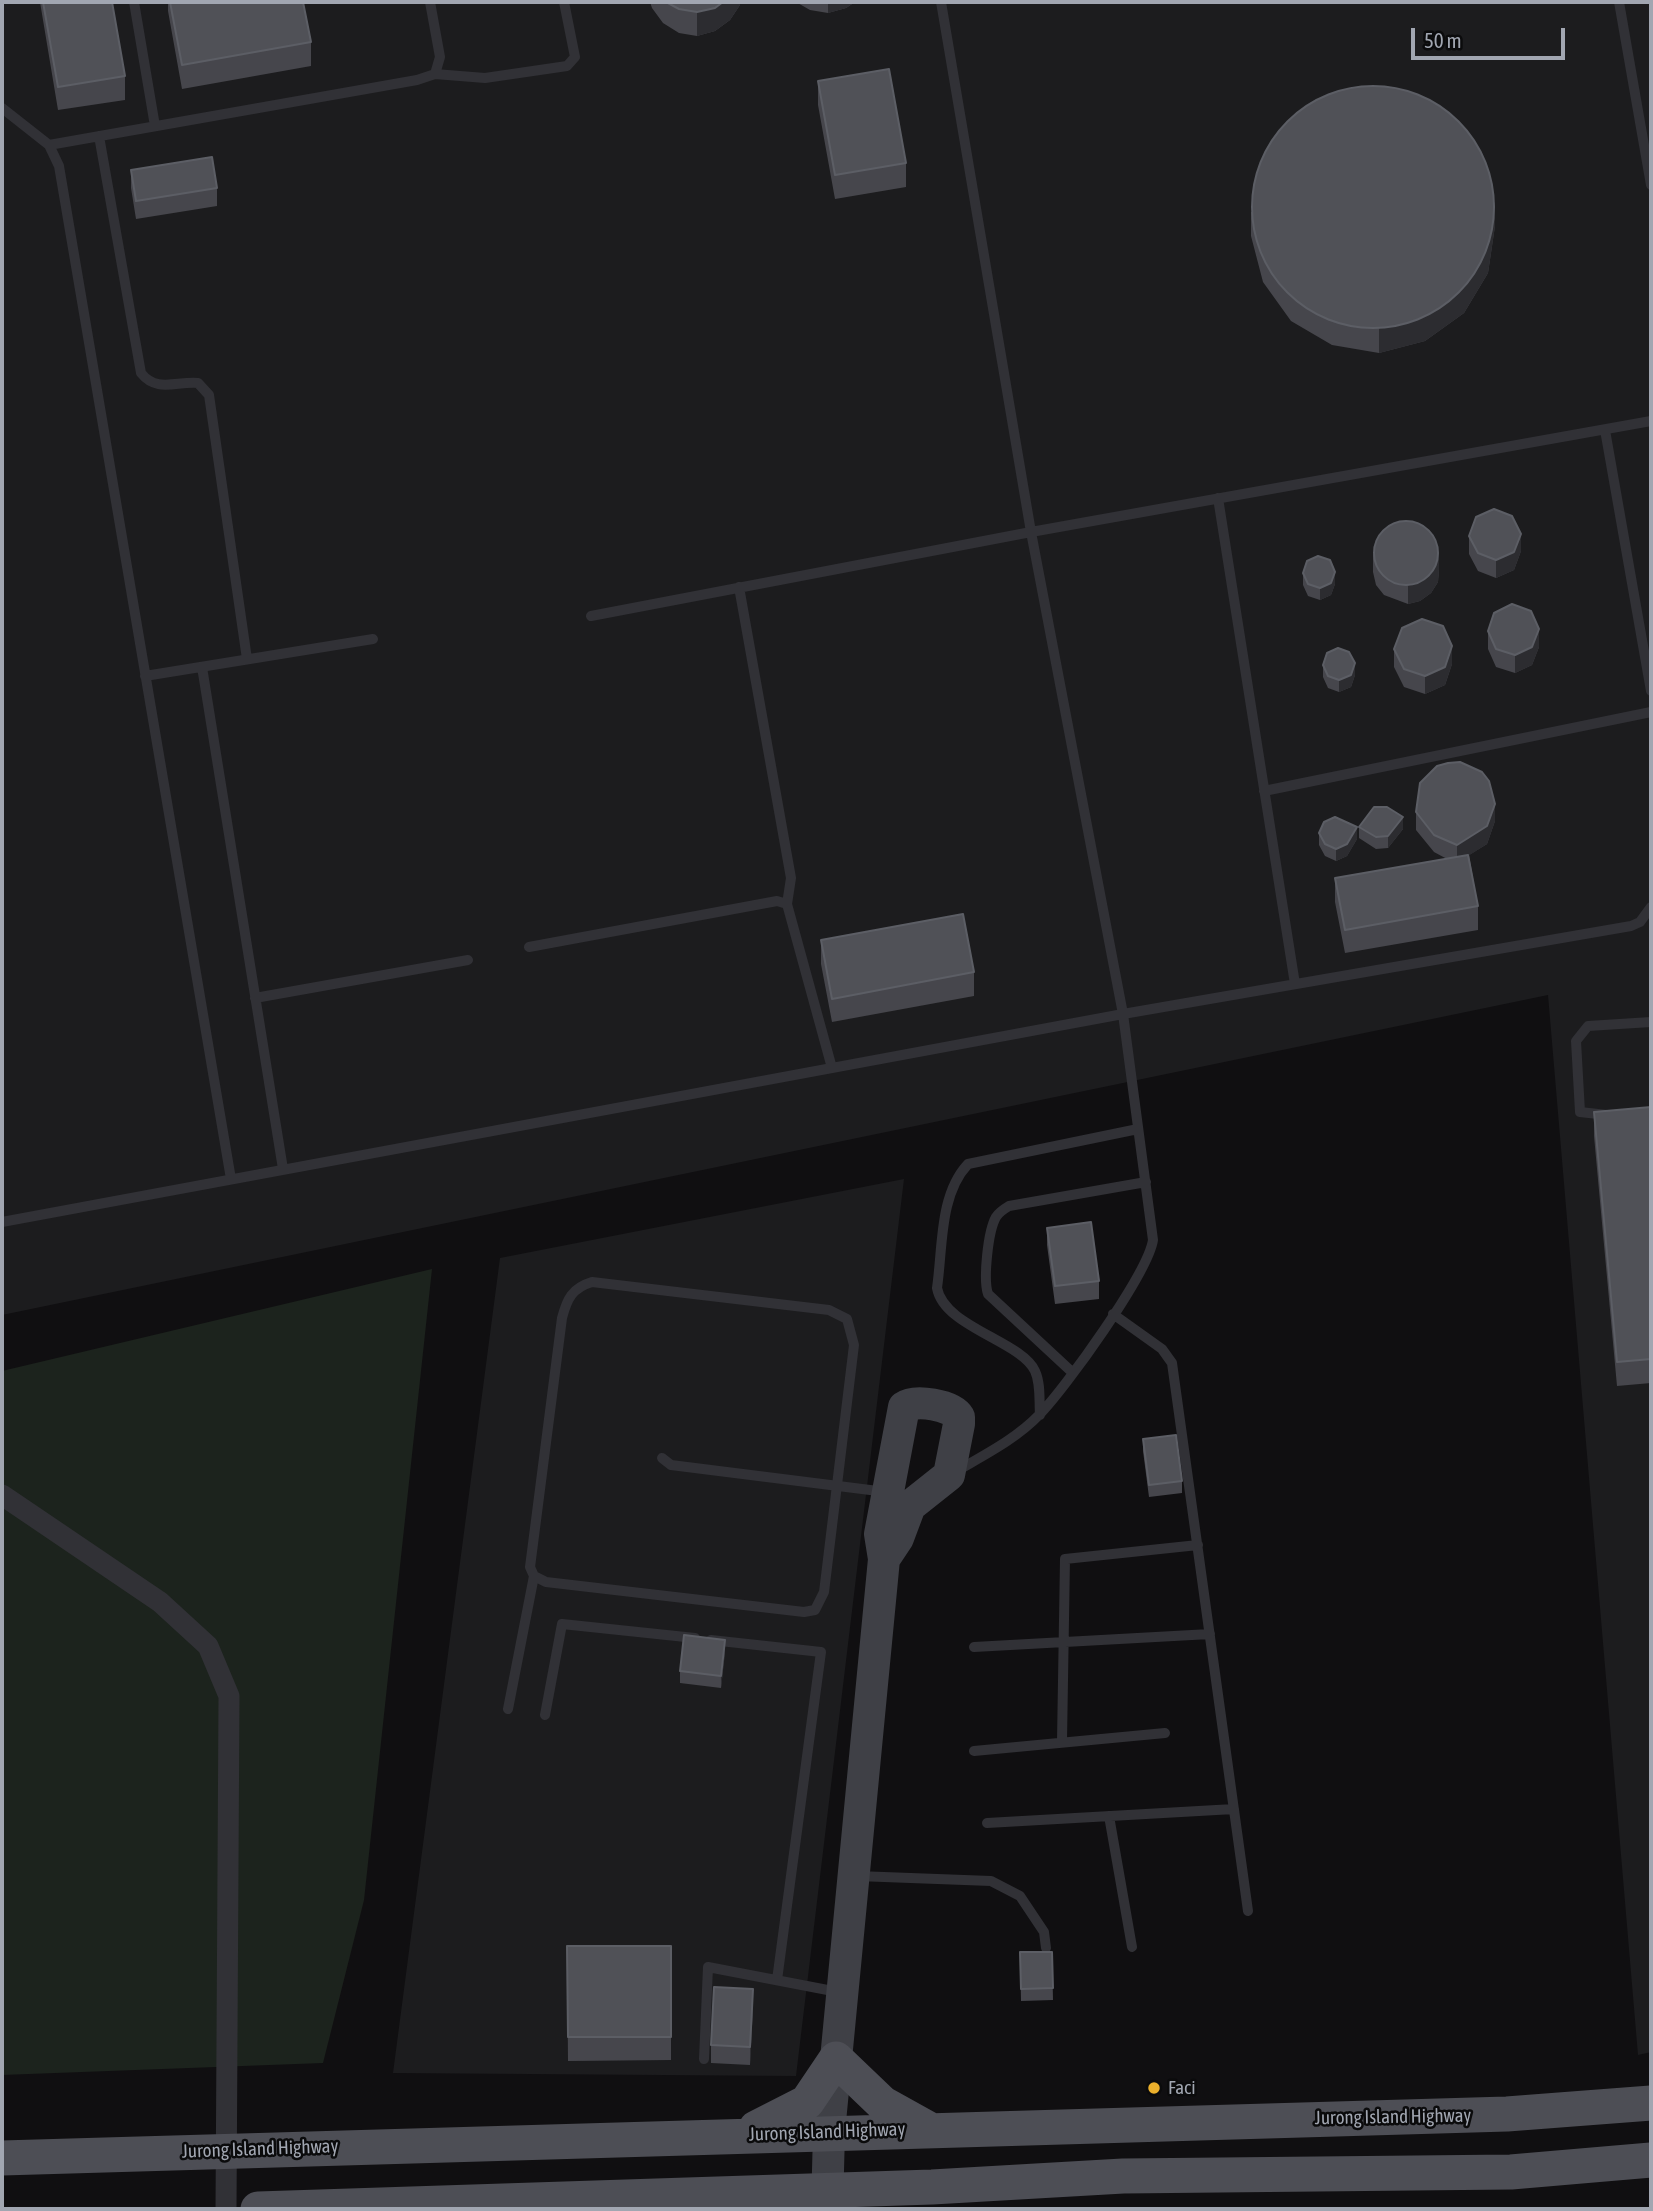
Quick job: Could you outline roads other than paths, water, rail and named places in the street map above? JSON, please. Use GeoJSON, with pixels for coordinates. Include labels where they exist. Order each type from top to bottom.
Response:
{"type":"FeatureCollection","features":[{"type":"Feature","properties":{"kind":"main road"},"geometry":{"type":"LineString","coordinates":[[741,2135],[789,2114],[807,2102],[836,2059],[882,2103],[930,2129]]}},
{"type":"Feature","properties":{"kind":"main road","name":"Jurong Island Highway"},"geometry":{"type":"LineString","coordinates":[[2,2158],[1507,2114],[1651,2104]]}},
{"type":"Feature","properties":{"kind":"main road"},"geometry":{"type":"LineString","coordinates":[[258,2209],[827,2199],[932,2187],[1123,2176],[1511,2172],[1651,2160]]}},
{"type":"Feature","properties":{"kind":"main road"},"geometry":{"type":"LineString","coordinates":[[896,2209],[932,2187]]}},
{"type":"Feature","properties":{"kind":"street"},"geometry":{"type":"LineString","coordinates":[[827,2199],[829,2132],[884,1559],[880,1534],[886,1492],[902,1413],[908,1404],[951,1409],[959,1416],[949,1475],[910,1506],[898,1538],[884,1559]]}},
{"type":"Feature","properties":{"kind":"street"},"geometry":{"type":"LineString","coordinates":[[2,1495],[160,1602],[208,1646],[229,1696],[226,2209]]}},
{"type":"Feature","properties":{"kind":"lane"},"geometry":{"type":"LineString","coordinates":[[134,2],[155,126]]}},
{"type":"Feature","properties":{"kind":"lane"},"geometry":{"type":"LineString","coordinates":[[430,2],[440,57],[435,74]]}},
{"type":"Feature","properties":{"kind":"lane"},"geometry":{"type":"LineString","coordinates":[[49,145],[416,80],[435,74],[485,78],[567,66],[575,57],[564,2]]}},
{"type":"Feature","properties":{"kind":"lane"},"geometry":{"type":"LineString","coordinates":[[941,2],[1031,532],[1123,1014],[1146,1182],[1151,1250],[1073,1373],[1040,1415],[1003,1444],[949,1475]]}},
{"type":"Feature","properties":{"kind":"lane"},"geometry":{"type":"LineString","coordinates":[[1619,2],[1651,184]]}},
{"type":"Feature","properties":{"kind":"lane"},"geometry":{"type":"LineString","coordinates":[[2,108],[49,145],[58,166],[231,1179]]}},
{"type":"Feature","properties":{"kind":"lane"},"geometry":{"type":"LineString","coordinates":[[99,136],[141,373],[147,380],[162,386],[198,383],[209,395],[247,659]]}},
{"type":"Feature","properties":{"kind":"lane"},"geometry":{"type":"LineString","coordinates":[[591,615],[1031,532],[1651,421]]}},
{"type":"Feature","properties":{"kind":"lane"},"geometry":{"type":"LineString","coordinates":[[1605,430],[1651,691]]}},
{"type":"Feature","properties":{"kind":"lane"},"geometry":{"type":"LineString","coordinates":[[1218,498],[1295,984]]}},
{"type":"Feature","properties":{"kind":"lane"},"geometry":{"type":"LineString","coordinates":[[739,587],[791,878],[787,904],[832,1068]]}},
{"type":"Feature","properties":{"kind":"lane"},"geometry":{"type":"LineString","coordinates":[[145,676],[373,639]]}},
{"type":"Feature","properties":{"kind":"lane"},"geometry":{"type":"LineString","coordinates":[[202,667],[283,1170]]}},
{"type":"Feature","properties":{"kind":"lane"},"geometry":{"type":"LineString","coordinates":[[1264,792],[1651,712]]}},
{"type":"Feature","properties":{"kind":"lane"},"geometry":{"type":"LineString","coordinates":[[528,947],[776,901],[787,904]]}},
{"type":"Feature","properties":{"kind":"lane"},"geometry":{"type":"LineString","coordinates":[[2,1222],[1123,1014],[1631,926],[1640,922],[1651,907]]}},
{"type":"Feature","properties":{"kind":"lane"},"geometry":{"type":"LineString","coordinates":[[256,998],[468,960]]}},
{"type":"Feature","properties":{"kind":"lane"},"geometry":{"type":"LineString","coordinates":[[1617,1114],[1595,1116],[1580,1112],[1576,1080],[1576,1041],[1588,1026],[1651,1022]]}},
{"type":"Feature","properties":{"kind":"lane"},"geometry":{"type":"LineString","coordinates":[[1040,1415],[1038,1383],[1029,1363],[952,1312],[939,1297],[937,1288],[950,1195],[959,1173],[968,1164],[1138,1129]]}},
{"type":"Feature","properties":{"kind":"lane"},"geometry":{"type":"LineString","coordinates":[[1073,1373],[988,1294],[985,1285],[992,1226],[997,1214],[1009,1206],[1146,1182]]}},
{"type":"Feature","properties":{"kind":"lane"},"geometry":{"type":"LineString","coordinates":[[508,1709],[534,1576],[530,1567],[562,1318],[567,1298],[578,1286],[592,1282],[829,1310],[847,1319],[854,1345],[824,1592],[815,1610],[804,1612],[546,1582],[534,1576]]}},
{"type":"Feature","properties":{"kind":"lane"},"geometry":{"type":"LineString","coordinates":[[1112,1314],[1162,1349],[1172,1363],[1248,1911]]}},
{"type":"Feature","properties":{"kind":"lane"},"geometry":{"type":"LineString","coordinates":[[662,1458],[671,1465],[886,1492]]}},
{"type":"Feature","properties":{"kind":"lane"},"geometry":{"type":"LineString","coordinates":[[1062,1741],[1065,1559],[1198,1545]]}},
{"type":"Feature","properties":{"kind":"lane"},"geometry":{"type":"LineString","coordinates":[[545,1715],[562,1624],[821,1652],[777,1980]]}},
{"type":"Feature","properties":{"kind":"lane"},"geometry":{"type":"LineString","coordinates":[[974,1647],[1210,1634]]}},
{"type":"Feature","properties":{"kind":"lane"},"geometry":{"type":"LineString","coordinates":[[974,1751],[1165,1733]]}},
{"type":"Feature","properties":{"kind":"lane"},"geometry":{"type":"LineString","coordinates":[[987,1823],[1234,1809]]}},
{"type":"Feature","properties":{"kind":"lane"},"geometry":{"type":"LineString","coordinates":[[1110,1816],[1132,1947]]}},
{"type":"Feature","properties":{"kind":"lane"},"geometry":{"type":"LineString","coordinates":[[854,1876],[991,1881],[1020,1896],[1044,1932],[1046,1948]]}},
{"type":"Feature","properties":{"kind":"lane"},"geometry":{"type":"LineString","coordinates":[[704,2059],[708,1967],[842,1993]]}},
{"type":"Feature","properties":{"kind":"place","name":"Faci"},"geometry":{"type":"Point","coordinates":[1154,2088]}}]}
